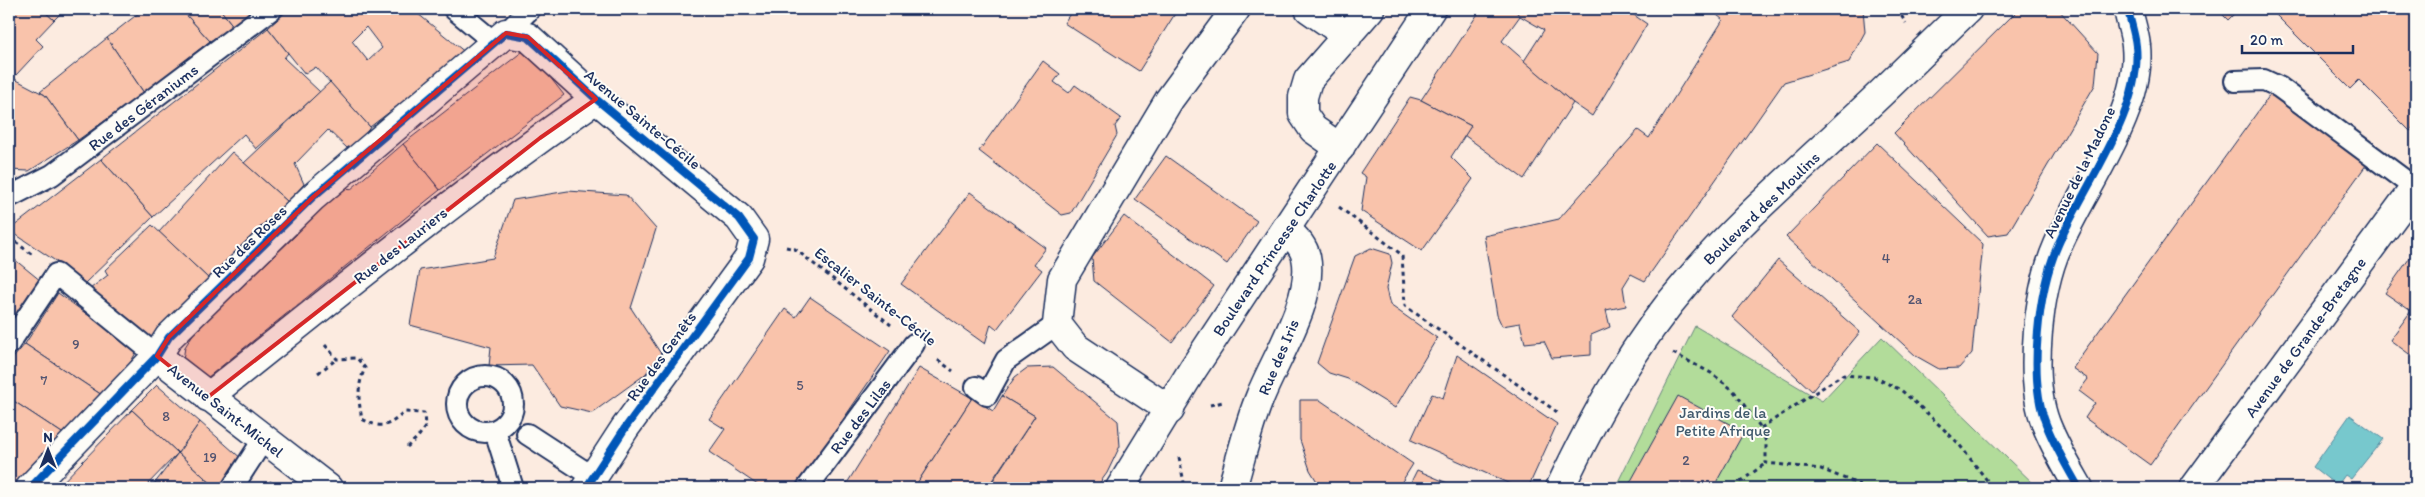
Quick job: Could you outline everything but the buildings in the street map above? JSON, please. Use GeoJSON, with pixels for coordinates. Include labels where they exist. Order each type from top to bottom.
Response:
{"type":"FeatureCollection","features":[{"type":"Feature","properties":{"kind":"street"},"geometry":{"type":"LineString","coordinates":[[1170,410],[1075,347],[1057,324],[1062,279],[1169,100],[1236,9]]}},
{"type":"Feature","properties":{"kind":"street"},"geometry":{"type":"LineString","coordinates":[[1309,9],[1348,36]]}},
{"type":"Feature","properties":{"kind":"street"},"geometry":{"type":"LineString","coordinates":[[1340,148],[1313,129],[1303,114],[1303,97],[1308,80],[1370,9]]}},
{"type":"Feature","properties":{"kind":"street","name":"Boulevard Princesse Charlotte"},"geometry":{"type":"LineString","coordinates":[[1120,488],[1170,410],[1193,369],[1432,9]]}},
{"type":"Feature","properties":{"kind":"street","name":"Boulevard des Moulins"},"geometry":{"type":"LineString","coordinates":[[1560,488],[1586,433],[1622,371],[1688,280],[1738,226],[1850,123],[1968,9]]}},
{"type":"Feature","properties":{"kind":"street","name":"Avenue de la Madone"},"geometry":{"type":"LineString","coordinates":[[2079,488],[2059,454],[2045,423],[2038,383],[2037,342],[2043,297],[2057,246],[2124,114],[2135,78],[2136,46],[2128,9]]}},
{"type":"Feature","properties":{"kind":"street","name":"Avenue Sainte-Cécile"},"geometry":{"type":"LineString","coordinates":[[501,38],[528,37],[596,99],[739,218],[754,239]]}},
{"type":"Feature","properties":{"kind":"street","name":"Rue des Roses"},"geometry":{"type":"LineString","coordinates":[[30,488],[157,356],[169,337],[313,197],[501,38]]}},
{"type":"Feature","properties":{"kind":"street","name":"Rue des Lauriers"},"geometry":{"type":"LineString","coordinates":[[208,397],[304,319],[540,138],[596,99]]}},
{"type":"Feature","properties":{"kind":"street","name":"Avenue de Grande-Bretagne"},"geometry":{"type":"LineString","coordinates":[[2194,488],[2415,187]]}},
{"type":"Feature","properties":{"kind":"street","name":"Rue des Iris"},"geometry":{"type":"LineString","coordinates":[[1232,488],[1260,397],[1291,331],[1304,291],[1307,273],[1306,256],[1298,240],[1286,230]]}},
{"type":"Feature","properties":{"kind":"street","name":"Rue des Genêts"},"geometry":{"type":"LineString","coordinates":[[590,483],[625,428],[749,258],[754,239]]}},
{"type":"Feature","properties":{"kind":"street","name":"Avenue Saint-Michel"},"geometry":{"type":"LineString","coordinates":[[157,356],[263,440],[328,488]]}},
{"type":"Feature","properties":{"kind":"lane","name":"Rue des Géraniums"},"geometry":{"type":"LineString","coordinates":[[9,197],[52,175],[272,9]]}},
{"type":"Feature","properties":{"kind":"lane"},"geometry":{"type":"LineString","coordinates":[[454,9],[501,38],[530,9]]}},
{"type":"Feature","properties":{"kind":"lane"},"geometry":{"type":"LineString","coordinates":[[2235,81],[2264,80],[2279,87],[2415,187]]}},
{"type":"Feature","properties":{"kind":"lane","name":"Avenue Saint-Michel"},"geometry":{"type":"LineString","coordinates":[[9,344],[56,274],[157,356]]}},
{"type":"Feature","properties":{"kind":"lane"},"geometry":{"type":"LineString","coordinates":[[976,387],[987,395],[1006,360],[1057,324]]}},
{"type":"Feature","properties":{"kind":"lane","name":"Rue des Lilas"},"geometry":{"type":"LineString","coordinates":[[807,488],[914,344]]}},
{"type":"Feature","properties":{"kind":"lane"},"geometry":{"type":"LineString","coordinates":[[495,431],[513,488]]}},
{"type":"Feature","properties":{"kind":"lane"},"geometry":{"type":"LineString","coordinates":[[527,434],[590,483]]}},
{"type":"Feature","properties":{"kind":"lane"},"geometry":{"type":"LineString","coordinates":[[232,488],[263,440]]}},
{"type":"Feature","properties":{"kind":"path"},"geometry":{"type":"LineString","coordinates":[[1898,9],[1907,26]]}},
{"type":"Feature","properties":{"kind":"path"},"geometry":{"type":"LineString","coordinates":[[1334,203],[1402,255],[1405,306],[1586,433]]}},
{"type":"Feature","properties":{"kind":"path"},"geometry":{"type":"LineString","coordinates":[[304,319],[337,359]]}},
{"type":"Feature","properties":{"kind":"path"},"geometry":{"type":"LineString","coordinates":[[1647,337],[1711,373],[1733,390],[1761,428],[1766,442],[1766,463]]}},
{"type":"Feature","properties":{"kind":"path"},"geometry":{"type":"LineString","coordinates":[[318,373],[337,359],[357,358],[365,368],[359,383],[358,400],[362,419],[374,425],[389,425],[405,412],[424,413],[425,427],[407,447]]}},
{"type":"Feature","properties":{"kind":"path"},"geometry":{"type":"LineString","coordinates":[[1761,428],[1842,375],[1874,377],[1901,390],[1928,414],[1958,443],[1993,488]]}},
{"type":"Feature","properties":{"kind":"path"},"geometry":{"type":"LineString","coordinates":[[1736,488],[1740,482],[1766,463],[1821,469],[1868,488]]}},
{"type":"Feature","properties":{"kind":"highlighted area"},"geometry":{"type":"Polygon","coordinates":[[[506,33],[528,37],[596,99],[540,138],[208,397],[157,356],[169,337],[313,197],[506,33]]]}},
{"type":"Feature","properties":{"kind":"green space","name":"Jardins de la Petite Afrique"},"geometry":{"type":"Polygon","coordinates":[[[1695,326],[1822,401],[1882,337],[2038,488],[1615,488],[1695,326]]]}},
{"type":"Feature","properties":{"kind":"water"},"geometry":{"type":"Polygon","coordinates":[[[2350,415],[2383,439],[2351,479],[2345,475],[2337,486],[2313,467],[2350,415]]]}},
{"type":"Feature","properties":{"kind":"cycle path"},"geometry":{"type":"LineString","coordinates":[[2079,488],[2061,457],[2046,424],[2037,383],[2038,334],[2045,285],[2058,245],[2109,148],[2130,96],[2136,71],[2136,46],[2128,9]]}},
{"type":"Feature","properties":{"kind":"cycle path"},"geometry":{"type":"LineString","coordinates":[[30,488],[157,356],[169,337],[313,197],[506,33],[528,37],[596,99],[739,218],[754,239],[749,258],[625,428],[586,488]]}}]}
